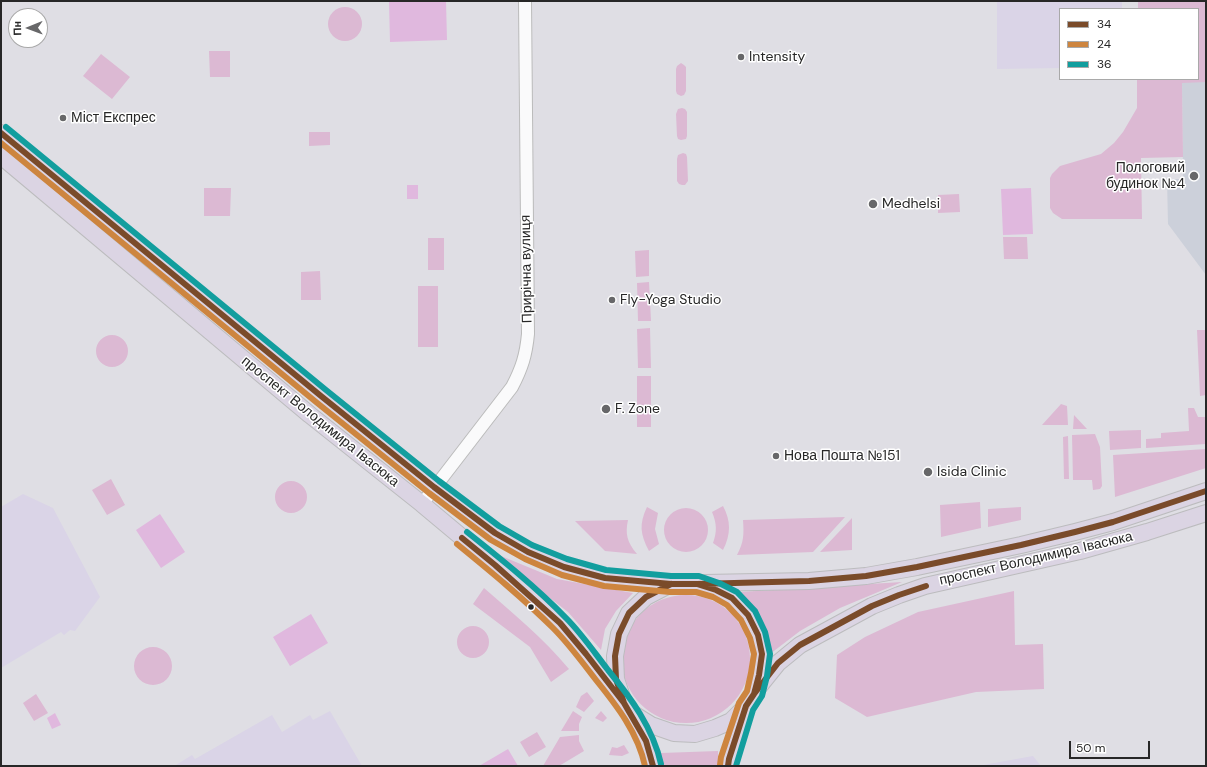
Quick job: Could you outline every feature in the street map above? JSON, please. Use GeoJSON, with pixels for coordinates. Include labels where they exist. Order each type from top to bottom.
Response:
{"type":"FeatureCollection","features":[{"type":"Feature","properties":{"kind":"main road","name":"проспект Володимира Івасюка"},"geometry":{"type":"LineString","coordinates":[[1,133],[434,487],[495,533],[528,552],[556,564],[605,578],[671,584],[823,580],[866,576],[917,567],[1075,532],[1113,522],[1206,491]]}},
{"type":"Feature","properties":{"kind":"main road","name":"проспект Володимира Івасюка"},"geometry":{"type":"LineString","coordinates":[[1,156],[310,415],[422,504],[495,565],[560,623],[627,707]]}},
{"type":"Feature","properties":{"kind":"main road","name":"проспект Володимира Івасюка"},"geometry":{"type":"LineString","coordinates":[[750,700],[778,663],[800,645],[872,606],[925,586],[1074,553],[1206,513]]}},
{"type":"Feature","properties":{"kind":"main road"},"geometry":{"type":"LineString","coordinates":[[653,766],[646,741],[627,707],[616,679],[615,656],[619,634],[629,613],[646,597],[671,584]]}},
{"type":"Feature","properties":{"kind":"main road"},"geometry":{"type":"LineString","coordinates":[[698,584],[716,590],[732,598],[748,615],[758,635],[762,654],[760,675],[729,759],[728,766]]}},
{"type":"Feature","properties":{"kind":"main road"},"geometry":{"type":"LineString","coordinates":[[627,707],[651,726],[674,733],[695,734],[731,721],[750,700]]}},
{"type":"Feature","properties":{"kind":"street","name":"Прирічна вулиця"},"geometry":{"type":"LineString","coordinates":[[422,504],[512,387],[521,371],[527,350],[525,1]]}},
{"type":"Feature","properties":{"kind":"shaded area"},"geometry":{"type":"Polygon","coordinates":[[[389,1],[446,1],[447,40],[390,42],[389,1]]]}},
{"type":"Feature","properties":{"kind":"shaded area"},"geometry":{"type":"Polygon","coordinates":[[[997,1],[1122,1],[1122,8],[1059,8],[1059,68],[997,69],[997,1]]]}},
{"type":"Feature","properties":{"kind":"shaded area"},"geometry":{"type":"Polygon","coordinates":[[[1138,1],[1206,1],[1206,82],[1182,83],[1183,157],[1141,158],[1142,219],[1062,219],[1053,213],[1050,208],[1050,178],[1052,174],[1060,166],[1101,154],[1114,143],[1123,132],[1137,108],[1137,80],[1199,80],[1199,8],[1138,8],[1138,1]]]}},
{"type":"Feature","properties":{"kind":"shaded area"},"geometry":{"type":"Polygon","coordinates":[[[342,7],[348,7],[352,8],[359,14],[362,24],[361,31],[355,38],[348,41],[342,41],[338,40],[331,34],[328,27],[328,21],[329,17],[335,10],[342,7]]]}},
{"type":"Feature","properties":{"kind":"shaded area"},"geometry":{"type":"Polygon","coordinates":[[[209,51],[230,51],[230,77],[210,77],[209,51]]]}},
{"type":"Feature","properties":{"kind":"shaded area"},"geometry":{"type":"Polygon","coordinates":[[[101,54],[130,77],[112,99],[83,76],[101,54]]]}},
{"type":"Feature","properties":{"kind":"shaded area"},"geometry":{"type":"Polygon","coordinates":[[[681,63],[686,67],[686,91],[684,95],[681,96],[677,94],[676,91],[676,69],[681,63]]]}},
{"type":"Feature","properties":{"kind":"shaded area","name":"Пологовий будинок №4"},"geometry":{"type":"Polygon","coordinates":[[[1182,82],[1206,82],[1206,275],[1168,224],[1167,179],[1183,179],[1182,82]]]}},
{"type":"Feature","properties":{"kind":"shaded area"},"geometry":{"type":"Polygon","coordinates":[[[682,108],[687,112],[687,136],[686,139],[681,140],[678,139],[677,136],[676,114],[678,109],[682,108]]]}},
{"type":"Feature","properties":{"kind":"shaded area"},"geometry":{"type":"Polygon","coordinates":[[[309,132],[330,132],[330,145],[309,146],[309,132]]]}},
{"type":"Feature","properties":{"kind":"shaded area"},"geometry":{"type":"Polygon","coordinates":[[[683,153],[686,154],[687,157],[688,181],[685,185],[679,184],[677,181],[677,159],[678,155],[683,153]]]}},
{"type":"Feature","properties":{"kind":"shaded area"},"geometry":{"type":"Polygon","coordinates":[[[407,185],[418,185],[418,199],[407,199],[407,185]]]}},
{"type":"Feature","properties":{"kind":"shaded area"},"geometry":{"type":"Polygon","coordinates":[[[204,188],[231,188],[230,216],[204,216],[204,188]]]}},
{"type":"Feature","properties":{"kind":"shaded area"},"geometry":{"type":"Polygon","coordinates":[[[1031,188],[1033,234],[1003,235],[1001,189],[1031,188]]]}},
{"type":"Feature","properties":{"kind":"shaded area"},"geometry":{"type":"Polygon","coordinates":[[[959,194],[960,212],[938,213],[938,195],[959,194]]]}},
{"type":"Feature","properties":{"kind":"shaded area"},"geometry":{"type":"Polygon","coordinates":[[[1003,237],[1027,237],[1028,259],[1004,259],[1003,237]]]}},
{"type":"Feature","properties":{"kind":"shaded area"},"geometry":{"type":"Polygon","coordinates":[[[428,238],[444,238],[444,270],[428,270],[428,238]]]}},
{"type":"Feature","properties":{"kind":"shaded area"},"geometry":{"type":"Polygon","coordinates":[[[649,250],[649,276],[636,277],[635,251],[649,250]]]}},
{"type":"Feature","properties":{"kind":"shaded area"},"geometry":{"type":"Polygon","coordinates":[[[320,271],[321,300],[301,300],[301,272],[320,271]]]}},
{"type":"Feature","properties":{"kind":"shaded area"},"geometry":{"type":"Polygon","coordinates":[[[649,282],[651,321],[638,321],[637,283],[649,282]]]}},
{"type":"Feature","properties":{"kind":"shaded area"},"geometry":{"type":"Polygon","coordinates":[[[418,286],[438,286],[438,347],[418,347],[418,286]]]}},
{"type":"Feature","properties":{"kind":"shaded area"},"geometry":{"type":"Polygon","coordinates":[[[650,328],[651,368],[638,368],[637,329],[650,328]]]}},
{"type":"Feature","properties":{"kind":"shaded area"},"geometry":{"type":"Polygon","coordinates":[[[1197,330],[1206,330],[1206,395],[1200,396],[1197,330]]]}},
{"type":"Feature","properties":{"kind":"shaded area"},"geometry":{"type":"Polygon","coordinates":[[[109,335],[115,335],[125,342],[128,351],[127,357],[121,364],[115,367],[109,367],[99,360],[96,354],[96,348],[103,338],[109,335]]]}},
{"type":"Feature","properties":{"kind":"shaded area"},"geometry":{"type":"Polygon","coordinates":[[[637,376],[651,376],[651,427],[637,427],[637,376]]]}},
{"type":"Feature","properties":{"kind":"shaded area"},"geometry":{"type":"Polygon","coordinates":[[[1061,404],[1067,406],[1068,425],[1042,425],[1061,404]]]}},
{"type":"Feature","properties":{"kind":"shaded area"},"geometry":{"type":"Polygon","coordinates":[[[1188,408],[1194,408],[1198,417],[1206,417],[1206,444],[1146,448],[1146,439],[1161,438],[1161,433],[1189,431],[1188,408]]]}},
{"type":"Feature","properties":{"kind":"shaded area"},"geometry":{"type":"Polygon","coordinates":[[[1074,415],[1087,429],[1073,429],[1074,415]]]}},
{"type":"Feature","properties":{"kind":"shaded area"},"geometry":{"type":"Polygon","coordinates":[[[1141,430],[1141,448],[1110,450],[1109,431],[1141,430]]]}},
{"type":"Feature","properties":{"kind":"shaded area"},"geometry":{"type":"Polygon","coordinates":[[[1095,434],[1100,447],[1102,486],[1100,489],[1093,490],[1092,480],[1073,480],[1072,435],[1095,434]]]}},
{"type":"Feature","properties":{"kind":"shaded area"},"geometry":{"type":"Polygon","coordinates":[[[1068,436],[1069,479],[1064,479],[1063,437],[1068,436]]]}},
{"type":"Feature","properties":{"kind":"shaded area"},"geometry":{"type":"Polygon","coordinates":[[[1206,449],[1206,468],[1115,497],[1113,455],[1206,449]]]}},
{"type":"Feature","properties":{"kind":"shaded area"},"geometry":{"type":"Polygon","coordinates":[[[111,479],[125,505],[107,515],[92,490],[111,479]]]}},
{"type":"Feature","properties":{"kind":"shaded area"},"geometry":{"type":"Polygon","coordinates":[[[288,481],[294,481],[304,488],[307,497],[306,503],[300,510],[294,513],[288,513],[278,506],[275,500],[275,494],[282,484],[288,481]]]}},
{"type":"Feature","properties":{"kind":"shaded area"},"geometry":{"type":"Polygon","coordinates":[[[23,494],[53,508],[100,597],[75,631],[70,630],[64,635],[61,632],[1,668],[1,507],[23,494]]]}},
{"type":"Feature","properties":{"kind":"shaded area"},"geometry":{"type":"Polygon","coordinates":[[[980,502],[981,528],[941,537],[940,505],[980,502]]]}},
{"type":"Feature","properties":{"kind":"shaded area"},"geometry":{"type":"Polygon","coordinates":[[[723,506],[728,517],[729,533],[723,550],[713,543],[716,528],[712,512],[723,506]]]}},
{"type":"Feature","properties":{"kind":"shaded area"},"geometry":{"type":"Polygon","coordinates":[[[647,507],[658,513],[655,529],[659,544],[649,551],[642,534],[644,513],[647,507]]]}},
{"type":"Feature","properties":{"kind":"shaded area"},"geometry":{"type":"Polygon","coordinates":[[[1021,507],[1021,520],[988,527],[988,509],[1021,507]]]}},
{"type":"Feature","properties":{"kind":"shaded area"},"geometry":{"type":"Polygon","coordinates":[[[682,508],[690,508],[702,514],[708,526],[708,534],[702,546],[690,552],[682,552],[670,546],[664,534],[664,526],[670,514],[682,508]]]}},
{"type":"Feature","properties":{"kind":"shaded area"},"geometry":{"type":"Polygon","coordinates":[[[160,514],[185,552],[161,568],[136,530],[160,514]]]}},
{"type":"Feature","properties":{"kind":"shaded area"},"geometry":{"type":"Polygon","coordinates":[[[845,517],[813,552],[737,555],[743,538],[743,520],[845,517]]]}},
{"type":"Feature","properties":{"kind":"shaded area"},"geometry":{"type":"Polygon","coordinates":[[[852,518],[852,550],[820,552],[852,518]]]}},
{"type":"Feature","properties":{"kind":"shaded area"},"geometry":{"type":"Polygon","coordinates":[[[628,520],[628,538],[631,546],[637,554],[605,551],[575,521],[628,520]]]}},
{"type":"Feature","properties":{"kind":"shaded area"},"geometry":{"type":"Polygon","coordinates":[[[489,551],[557,579],[633,593],[616,611],[605,629],[601,650],[568,612],[489,551]]]}},
{"type":"Feature","properties":{"kind":"shaded area"},"geometry":{"type":"Polygon","coordinates":[[[902,582],[840,608],[800,631],[770,654],[764,627],[754,606],[740,592],[902,582]]]}},
{"type":"Feature","properties":{"kind":"shaded area"},"geometry":{"type":"Polygon","coordinates":[[[484,588],[539,637],[569,669],[551,682],[530,647],[473,604],[484,588]]]}},
{"type":"Feature","properties":{"kind":"shaded area"},"geometry":{"type":"Polygon","coordinates":[[[1014,591],[1015,645],[1043,644],[1044,689],[976,692],[867,717],[835,698],[837,655],[865,637],[918,612],[1014,591]]]}},
{"type":"Feature","properties":{"kind":"shaded area"},"geometry":{"type":"Polygon","coordinates":[[[680,595],[692,595],[711,600],[727,609],[736,618],[745,634],[749,647],[749,671],[745,684],[736,700],[727,709],[705,720],[692,723],[680,723],[661,718],[645,709],[636,700],[625,678],[622,665],[622,653],[627,634],[636,618],[645,609],[667,598],[680,595]]]}},
{"type":"Feature","properties":{"kind":"shaded area"},"geometry":{"type":"Polygon","coordinates":[[[311,614],[328,643],[290,666],[273,637],[311,614]]]}},
{"type":"Feature","properties":{"kind":"shaded area"},"geometry":{"type":"Polygon","coordinates":[[[473,626],[484,631],[489,642],[484,653],[473,658],[462,653],[457,642],[462,631],[473,626]]]}},
{"type":"Feature","properties":{"kind":"shaded area"},"geometry":{"type":"Polygon","coordinates":[[[149,647],[157,647],[167,652],[171,659],[171,673],[167,680],[157,685],[149,685],[139,680],[137,677],[134,670],[134,662],[139,652],[142,650],[149,647]]]}},
{"type":"Feature","properties":{"kind":"shaded area"},"geometry":{"type":"Polygon","coordinates":[[[587,692],[594,701],[584,712],[576,707],[581,696],[587,692]]]}},
{"type":"Feature","properties":{"kind":"shaded area"},"geometry":{"type":"Polygon","coordinates":[[[36,694],[48,713],[34,721],[23,703],[36,694]]]}},
{"type":"Feature","properties":{"kind":"shaded area"},"geometry":{"type":"Polygon","coordinates":[[[330,711],[362,766],[176,765],[192,755],[195,759],[272,715],[282,732],[310,715],[313,720],[330,711]]]}},
{"type":"Feature","properties":{"kind":"shaded area"},"geometry":{"type":"Polygon","coordinates":[[[573,711],[582,717],[579,724],[579,731],[561,731],[573,711]]]}},
{"type":"Feature","properties":{"kind":"shaded area"},"geometry":{"type":"Polygon","coordinates":[[[601,711],[607,718],[603,722],[595,718],[601,711]]]}},
{"type":"Feature","properties":{"kind":"shaded area"},"geometry":{"type":"Polygon","coordinates":[[[55,713],[61,725],[52,729],[47,718],[55,713]]]}},
{"type":"Feature","properties":{"kind":"shaded area"},"geometry":{"type":"Polygon","coordinates":[[[537,732],[546,747],[529,757],[520,742],[537,732]]]}},
{"type":"Feature","properties":{"kind":"shaded area"},"geometry":{"type":"Polygon","coordinates":[[[579,735],[579,741],[584,751],[559,766],[543,766],[560,737],[579,735]]]}},
{"type":"Feature","properties":{"kind":"shaded area"},"geometry":{"type":"Polygon","coordinates":[[[624,745],[629,753],[622,756],[609,755],[612,747],[617,748],[624,745]]]}},
{"type":"Feature","properties":{"kind":"shaded area"},"geometry":{"type":"Polygon","coordinates":[[[508,749],[518,766],[479,766],[508,749]]]}},
{"type":"Feature","properties":{"kind":"shaded area"},"geometry":{"type":"Polygon","coordinates":[[[718,751],[718,766],[661,766],[661,753],[718,751]]]}},
{"type":"Feature","properties":{"kind":"shaded area"},"geometry":{"type":"Polygon","coordinates":[[[1033,756],[1041,766],[978,766],[1033,756]]]}},
{"type":"Feature","properties":{"kind":"transit line","name":"36"},"geometry":{"type":"LineString","coordinates":[[6,127],[326,390],[439,481],[499,526],[532,545],[567,559],[606,570],[671,576],[699,576],[719,583],[737,592],[755,611],[765,632],[770,654],[762,696],[753,710],[736,766]]}},
{"type":"Feature","properties":{"kind":"transit line","name":"34"},"geometry":{"type":"LineString","coordinates":[[1,133],[321,396],[434,487],[495,533],[528,552],[564,567],[605,578],[671,584],[697,584],[716,590],[732,598],[748,615],[758,635],[762,654],[754,694],[746,706],[728,766]]}},
{"type":"Feature","properties":{"kind":"transit line","name":"24"},"geometry":{"type":"LineString","coordinates":[[1,143],[316,402],[429,493],[491,540],[525,559],[562,575],[604,586],[670,592],[696,592],[713,597],[727,605],[741,620],[750,638],[754,654],[747,691],[739,703],[721,757],[720,765]]}},
{"type":"Feature","properties":{"kind":"transit line","name":"34"},"geometry":{"type":"LineString","coordinates":[[697,584],[809,581],[866,576],[917,567],[1075,532],[1113,522],[1206,491]]}},
{"type":"Feature","properties":{"kind":"transit line","name":"36"},"geometry":{"type":"LineString","coordinates":[[467,532],[530,584],[577,630],[625,691],[640,714],[653,738],[661,764]]}},
{"type":"Feature","properties":{"kind":"transit line","name":"34"},"geometry":{"type":"LineString","coordinates":[[462,538],[495,565],[560,623],[624,703]]}},
{"type":"Feature","properties":{"kind":"transit line","name":"24"},"geometry":{"type":"LineString","coordinates":[[457,544],[530,606],[570,647],[626,720],[642,754],[645,766]]}},
{"type":"Feature","properties":{"kind":"transit line","name":"34"},"geometry":{"type":"LineString","coordinates":[[653,766],[646,741],[624,703],[616,679],[615,656],[619,634],[629,613],[646,597],[671,584]]}},
{"type":"Feature","properties":{"kind":"transit line","name":"34"},"geometry":{"type":"LineString","coordinates":[[754,694],[778,663],[800,645],[872,606],[926,586]]}},
{"type":"Feature","properties":{"kind":"place","name":"Intensity"},"geometry":{"type":"Point","coordinates":[741,57]}},
{"type":"Feature","properties":{"kind":"place","name":"Міст Експрес"},"geometry":{"type":"Point","coordinates":[63,118]}},
{"type":"Feature","properties":{"kind":"place","name":"Пологовий будинок №4"},"geometry":{"type":"Point","coordinates":[1194,176]}},
{"type":"Feature","properties":{"kind":"place","name":"Medhelsi"},"geometry":{"type":"Point","coordinates":[873,204]}},
{"type":"Feature","properties":{"kind":"place","name":"Fly-Yoga Studio"},"geometry":{"type":"Point","coordinates":[612,300]}},
{"type":"Feature","properties":{"kind":"place","name":"F. Zone"},"geometry":{"type":"Point","coordinates":[606,409]}},
{"type":"Feature","properties":{"kind":"place","name":"Нова Пошта №151"},"geometry":{"type":"Point","coordinates":[776,456]}},
{"type":"Feature","properties":{"kind":"place","name":"Isida Clinic"},"geometry":{"type":"Point","coordinates":[928,472]}}]}
